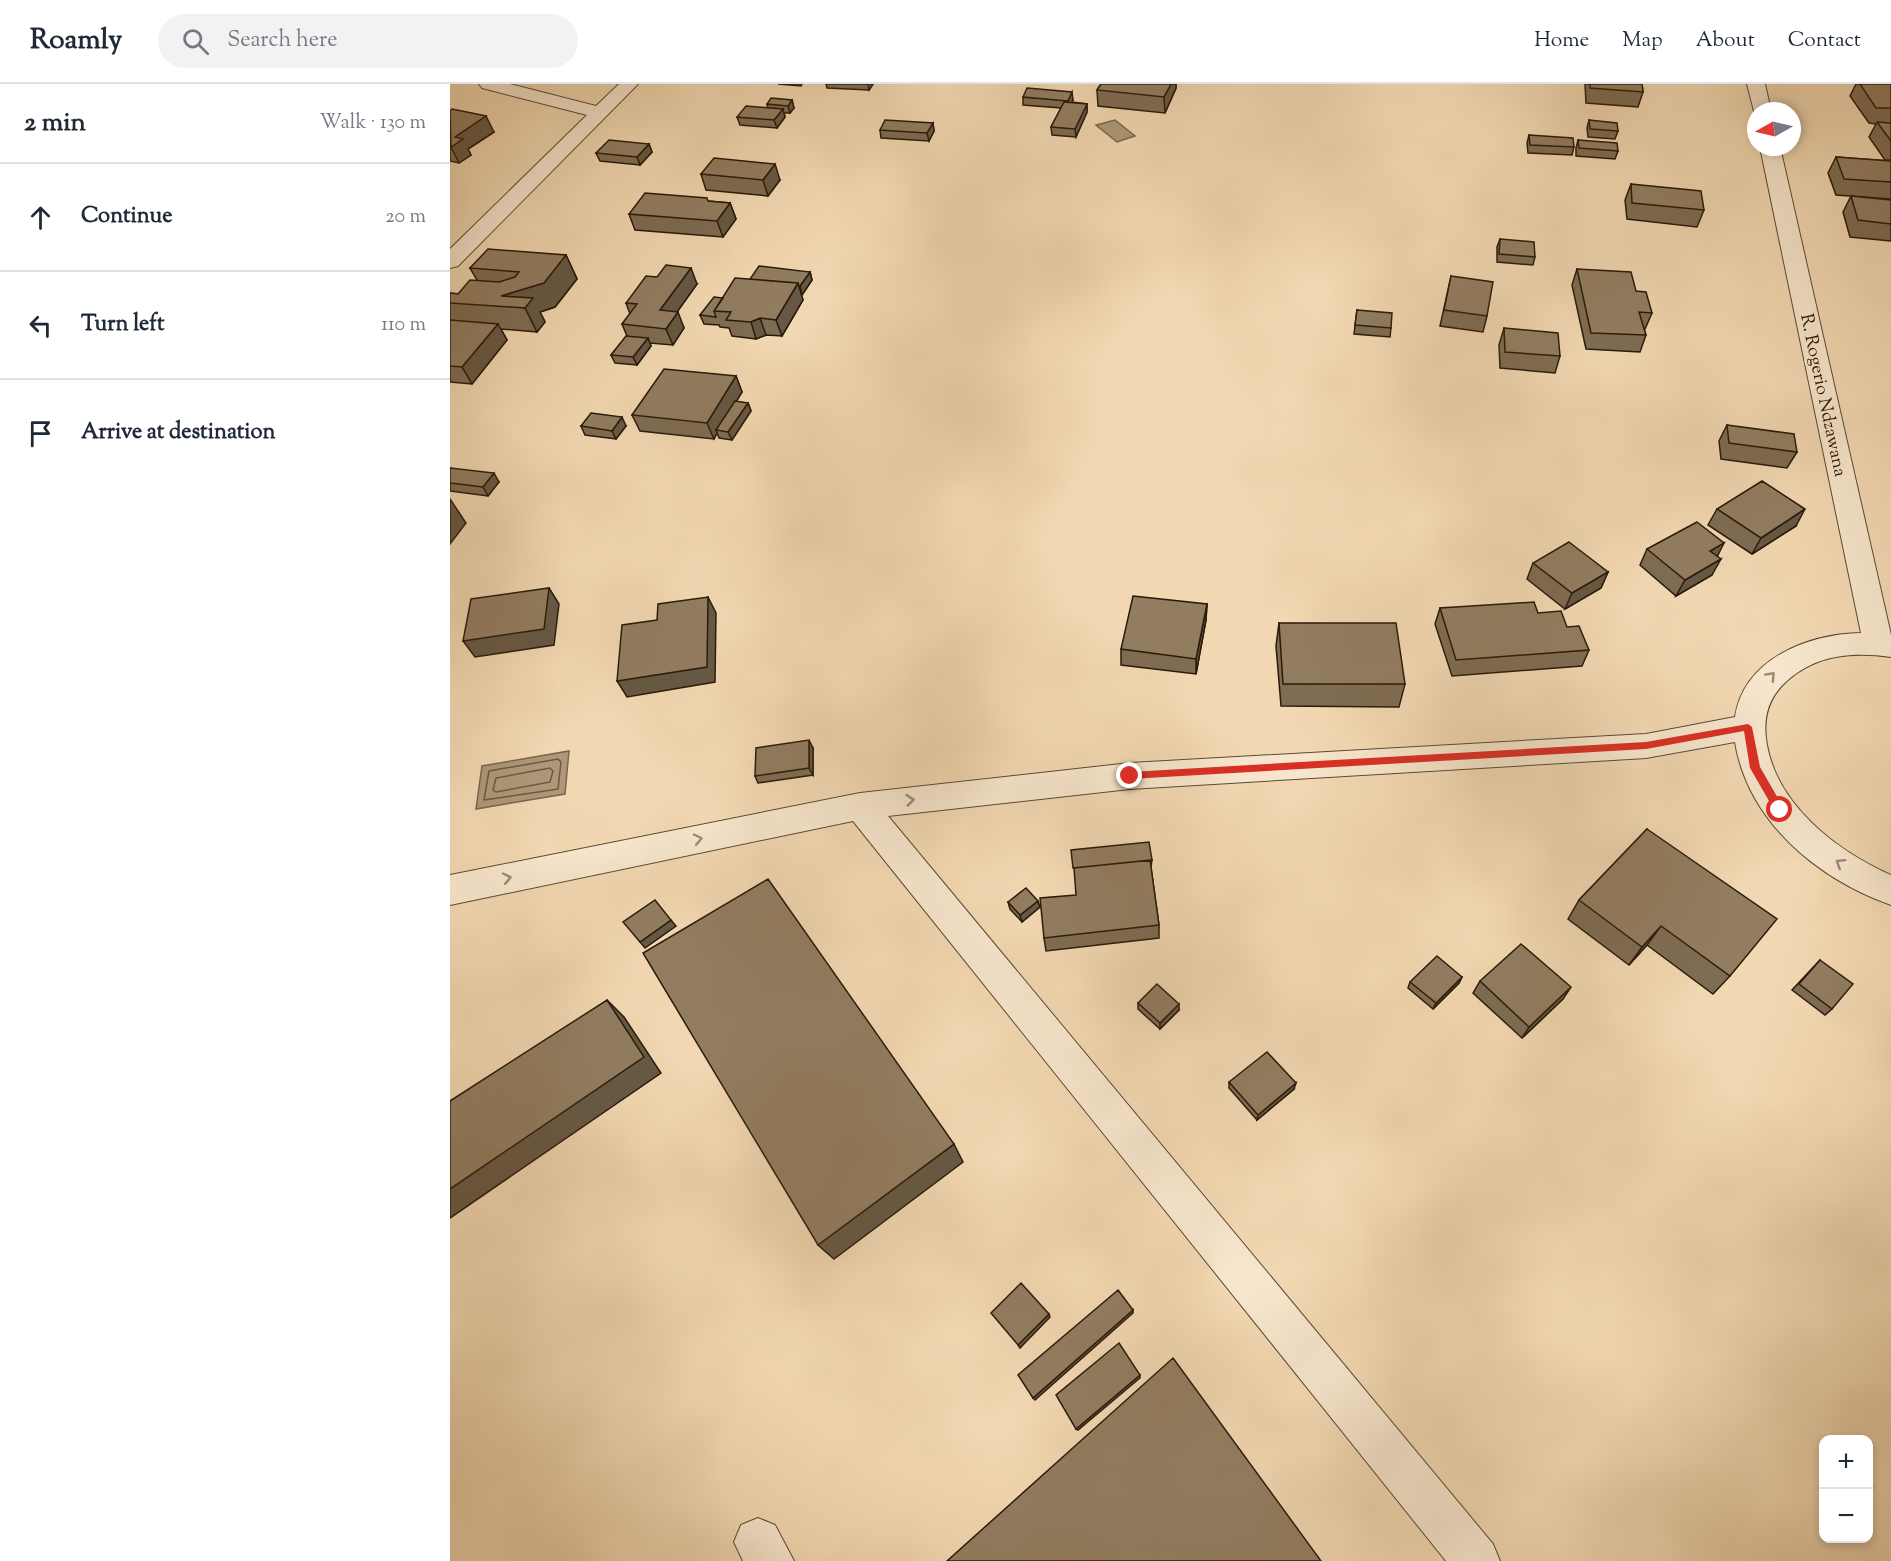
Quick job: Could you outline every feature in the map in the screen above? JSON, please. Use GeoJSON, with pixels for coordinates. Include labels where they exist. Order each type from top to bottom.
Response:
{"type":"FeatureCollection","features":[{"type":"Feature","properties":{"kind":"street"},"geometry":{"type":"LineString","coordinates":[[488,84],[601,113]]}},
{"type":"Feature","properties":{"kind":"street"},"geometry":{"type":"LineString","coordinates":[[450,261],[629,84]]}},
{"type":"Feature","properties":{"kind":"street"},"geometry":{"type":"LineString","coordinates":[[1756,84],[1760,102]]}},
{"type":"Feature","properties":{"kind":"street","name":"R. Rogerio Ndzawana"},"geometry":{"type":"LineString","coordinates":[[1772,156],[1885,645]]}},
{"type":"Feature","properties":{"kind":"street"},"geometry":{"type":"LineString","coordinates":[[1885,645],[1837,645],[1801,654],[1773,672],[1755,697],[1748,727],[1755,768],[1780,810],[1820,850],[1872,883],[1891,890]]}},
{"type":"Feature","properties":{"kind":"street"},"geometry":{"type":"LineString","coordinates":[[450,890],[860,806],[1130,776],[1646,746],[1748,727]]}},
{"type":"Feature","properties":{"kind":"street"},"geometry":{"type":"LineString","coordinates":[[860,806],[1476,1561]]}},
{"type":"Feature","properties":{"kind":"water"},"geometry":{"type":"Polygon","coordinates":[[[1115,120],[1135,136],[1117,142],[1096,125],[1115,120]]]}},
{"type":"Feature","properties":{"kind":"water"},"geometry":{"type":"Polygon","coordinates":[[[569,751],[565,794],[476,809],[482,766],[569,751]]]}},
{"type":"Feature","properties":{"kind":"building"},"geometry":{"type":"Polygon","coordinates":[[[1101,84],[1171,84],[1164,97],[1097,90],[1101,84]]]}},
{"type":"Feature","properties":{"kind":"building"},"geometry":{"type":"Polygon","coordinates":[[[1590,84],[1642,84],[1643,92],[1590,88],[1590,84]]]}},
{"type":"Feature","properties":{"kind":"building"},"geometry":{"type":"Polygon","coordinates":[[[1860,84],[1891,84],[1891,108],[1876,108],[1860,84]]]}},
{"type":"Feature","properties":{"kind":"building"},"geometry":{"type":"Polygon","coordinates":[[[1027,88],[1072,92],[1068,101],[1023,97],[1027,88]]]}},
{"type":"Feature","properties":{"kind":"building"},"geometry":{"type":"Polygon","coordinates":[[[771,98],[792,100],[788,106],[767,104],[771,98]]]}},
{"type":"Feature","properties":{"kind":"building"},"geometry":{"type":"Polygon","coordinates":[[[1064,102],[1087,104],[1075,129],[1051,127],[1064,102]]]}},
{"type":"Feature","properties":{"kind":"building"},"geometry":{"type":"Polygon","coordinates":[[[746,106],[783,109],[774,120],[737,117],[746,106]]]}},
{"type":"Feature","properties":{"kind":"building"},"geometry":{"type":"Polygon","coordinates":[[[452,109],[486,116],[455,137],[463,139],[451,147],[450,111],[452,109]]]}},
{"type":"Feature","properties":{"kind":"building"},"geometry":{"type":"Polygon","coordinates":[[[885,120],[933,123],[927,133],[880,130],[885,120]]]}},
{"type":"Feature","properties":{"kind":"building"},"geometry":{"type":"Polygon","coordinates":[[[1589,120],[1617,123],[1618,131],[1590,129],[1589,120]]]}},
{"type":"Feature","properties":{"kind":"building"},"geometry":{"type":"Polygon","coordinates":[[[1877,122],[1891,123],[1891,141],[1877,122]]]}},
{"type":"Feature","properties":{"kind":"building"},"geometry":{"type":"Polygon","coordinates":[[[1529,135],[1573,138],[1574,147],[1530,145],[1529,135]]]}},
{"type":"Feature","properties":{"kind":"building"},"geometry":{"type":"Polygon","coordinates":[[[609,140],[649,144],[637,157],[596,153],[609,140]]]}},
{"type":"Feature","properties":{"kind":"building"},"geometry":{"type":"Polygon","coordinates":[[[1578,140],[1617,143],[1618,151],[1579,148],[1578,140]]]}},
{"type":"Feature","properties":{"kind":"building"},"geometry":{"type":"Polygon","coordinates":[[[1836,157],[1891,161],[1891,182],[1844,179],[1836,157]]]}},
{"type":"Feature","properties":{"kind":"building"},"geometry":{"type":"Polygon","coordinates":[[[714,158],[775,164],[763,180],[701,174],[714,158]]]}},
{"type":"Feature","properties":{"kind":"building"},"geometry":{"type":"Polygon","coordinates":[[[1631,184],[1701,191],[1704,210],[1632,203],[1631,184]]]}},
{"type":"Feature","properties":{"kind":"building"},"geometry":{"type":"Polygon","coordinates":[[[645,193],[707,198],[708,201],[730,203],[717,221],[629,214],[645,193]]]}},
{"type":"Feature","properties":{"kind":"building"},"geometry":{"type":"Polygon","coordinates":[[[1851,196],[1891,200],[1891,224],[1858,220],[1851,196]]]}},
{"type":"Feature","properties":{"kind":"building"},"geometry":{"type":"Polygon","coordinates":[[[1500,239],[1534,242],[1535,257],[1499,254],[1500,239]]]}},
{"type":"Feature","properties":{"kind":"building"},"geometry":{"type":"Polygon","coordinates":[[[488,249],[566,255],[544,283],[501,296],[533,298],[525,308],[450,303],[450,293],[458,294],[470,280],[499,282],[515,277],[519,272],[470,268],[488,249]]]}},
{"type":"Feature","properties":{"kind":"building"},"geometry":{"type":"Polygon","coordinates":[[[666,265],[691,268],[660,310],[678,312],[666,329],[622,324],[637,304],[626,303],[646,276],[657,277],[666,265]]]}},
{"type":"Feature","properties":{"kind":"building"},"geometry":{"type":"Polygon","coordinates":[[[759,266],[810,272],[800,286],[798,283],[750,279],[759,266]]]}},
{"type":"Feature","properties":{"kind":"building"},"geometry":{"type":"Polygon","coordinates":[[[1577,269],[1631,272],[1636,291],[1646,292],[1652,313],[1639,312],[1646,335],[1591,333],[1577,269]]]}},
{"type":"Feature","properties":{"kind":"building"},"geometry":{"type":"Polygon","coordinates":[[[1451,276],[1493,282],[1487,316],[1444,310],[1451,276]]]}},
{"type":"Feature","properties":{"kind":"building"},"geometry":{"type":"Polygon","coordinates":[[[735,278],[798,283],[776,320],[760,318],[751,322],[726,320],[731,312],[714,311],[735,278]]]}},
{"type":"Feature","properties":{"kind":"building"},"geometry":{"type":"Polygon","coordinates":[[[714,297],[723,298],[714,311],[716,317],[700,315],[714,297]]]}},
{"type":"Feature","properties":{"kind":"building"},"geometry":{"type":"Polygon","coordinates":[[[1357,310],[1392,313],[1391,328],[1355,325],[1357,310]]]}},
{"type":"Feature","properties":{"kind":"building"},"geometry":{"type":"Polygon","coordinates":[[[450,320],[498,324],[462,367],[450,366],[450,320]]]}},
{"type":"Feature","properties":{"kind":"building"},"geometry":{"type":"Polygon","coordinates":[[[1504,328],[1558,333],[1560,356],[1505,352],[1504,328]]]}},
{"type":"Feature","properties":{"kind":"building"},"geometry":{"type":"Polygon","coordinates":[[[626,336],[648,338],[633,357],[611,355],[626,336]]]}},
{"type":"Feature","properties":{"kind":"building"},"geometry":{"type":"Polygon","coordinates":[[[664,369],[736,376],[707,423],[632,415],[664,369]]]}},
{"type":"Feature","properties":{"kind":"building"},"geometry":{"type":"Polygon","coordinates":[[[735,401],[748,403],[728,432],[716,430],[735,401]]]}},
{"type":"Feature","properties":{"kind":"building"},"geometry":{"type":"Polygon","coordinates":[[[591,413],[622,417],[612,431],[581,426],[591,413]]]}},
{"type":"Feature","properties":{"kind":"building"},"geometry":{"type":"Polygon","coordinates":[[[1727,425],[1794,434],[1797,452],[1729,443],[1727,425]]]}},
{"type":"Feature","properties":{"kind":"building"},"geometry":{"type":"Polygon","coordinates":[[[450,468],[494,473],[483,487],[450,483],[450,468]]]}},
{"type":"Feature","properties":{"kind":"building"},"geometry":{"type":"Polygon","coordinates":[[[1762,481],[1805,509],[1761,538],[1717,509],[1762,481]]]}},
{"type":"Feature","properties":{"kind":"building"},"geometry":{"type":"Polygon","coordinates":[[[1697,522],[1724,543],[1710,551],[1721,559],[1685,580],[1647,549],[1697,522]]]}},
{"type":"Feature","properties":{"kind":"building"},"geometry":{"type":"Polygon","coordinates":[[[1569,542],[1608,572],[1572,593],[1533,563],[1569,542]]]}},
{"type":"Feature","properties":{"kind":"building"},"geometry":{"type":"Polygon","coordinates":[[[549,588],[544,629],[463,641],[471,599],[549,588]]]}},
{"type":"Feature","properties":{"kind":"building"},"geometry":{"type":"Polygon","coordinates":[[[1133,596],[1207,604],[1196,659],[1121,649],[1133,596]]]}},
{"type":"Feature","properties":{"kind":"building"},"geometry":{"type":"Polygon","coordinates":[[[708,597],[707,667],[617,681],[622,625],[657,620],[658,604],[708,597]]]}},
{"type":"Feature","properties":{"kind":"building"},"geometry":{"type":"Polygon","coordinates":[[[1534,602],[1538,613],[1561,611],[1567,627],[1579,626],[1589,650],[1456,660],[1440,608],[1534,602]]]}},
{"type":"Feature","properties":{"kind":"building"},"geometry":{"type":"Polygon","coordinates":[[[1279,623],[1396,623],[1405,684],[1283,684],[1279,623]]]}},
{"type":"Feature","properties":{"kind":"building"},"geometry":{"type":"Polygon","coordinates":[[[809,740],[809,768],[755,776],[756,748],[809,740]]]}},
{"type":"Feature","properties":{"kind":"building"},"geometry":{"type":"Polygon","coordinates":[[[1647,829],[1777,919],[1730,976],[1661,926],[1642,947],[1579,900],[1647,829]]]}},
{"type":"Feature","properties":{"kind":"building"},"geometry":{"type":"Polygon","coordinates":[[[1149,842],[1152,860],[1073,868],[1071,850],[1149,842]]]}},
{"type":"Feature","properties":{"kind":"building"},"geometry":{"type":"Polygon","coordinates":[[[1150,860],[1159,925],[1044,938],[1040,898],[1076,895],[1074,868],[1150,860]]]}},
{"type":"Feature","properties":{"kind":"building"},"geometry":{"type":"Polygon","coordinates":[[[768,879],[954,1144],[818,1245],[643,953],[768,879]]]}},
{"type":"Feature","properties":{"kind":"building"},"geometry":{"type":"Polygon","coordinates":[[[1026,888],[1038,901],[1020,915],[1008,902],[1026,888]]]}},
{"type":"Feature","properties":{"kind":"building"},"geometry":{"type":"Polygon","coordinates":[[[655,900],[671,920],[640,942],[623,922],[655,900]]]}},
{"type":"Feature","properties":{"kind":"building"},"geometry":{"type":"Polygon","coordinates":[[[1521,944],[1571,987],[1529,1027],[1480,981],[1521,944]]]}},
{"type":"Feature","properties":{"kind":"building"},"geometry":{"type":"Polygon","coordinates":[[[1437,956],[1462,977],[1436,1003],[1410,982],[1437,956]]]}},
{"type":"Feature","properties":{"kind":"building"},"geometry":{"type":"Polygon","coordinates":[[[1820,960],[1853,984],[1832,1009],[1799,984],[1820,960]]]}},
{"type":"Feature","properties":{"kind":"building"},"geometry":{"type":"Polygon","coordinates":[[[1157,984],[1179,1004],[1160,1023],[1138,1003],[1157,984]]]}},
{"type":"Feature","properties":{"kind":"building"},"geometry":{"type":"Polygon","coordinates":[[[607,1000],[644,1057],[450,1189],[450,1101],[607,1000]]]}},
{"type":"Feature","properties":{"kind":"building"},"geometry":{"type":"Polygon","coordinates":[[[1267,1052],[1296,1083],[1258,1115],[1229,1082],[1267,1052]]]}},
{"type":"Feature","properties":{"kind":"building"},"geometry":{"type":"Polygon","coordinates":[[[1021,1283],[1049,1314],[1018,1345],[991,1313],[1021,1283]]]}},
{"type":"Feature","properties":{"kind":"building"},"geometry":{"type":"Polygon","coordinates":[[[1118,1290],[1133,1310],[1033,1398],[1018,1375],[1118,1290]]]}},
{"type":"Feature","properties":{"kind":"building"},"geometry":{"type":"Polygon","coordinates":[[[1119,1343],[1140,1375],[1076,1429],[1056,1395],[1119,1343]]]}},
{"type":"Feature","properties":{"kind":"building"},"geometry":{"type":"Polygon","coordinates":[[[1173,1358],[1321,1561],[947,1561],[1173,1358]]]}},
{"type":"Feature","properties":{"kind":"route"},"geometry":{"type":"LineString","coordinates":[[1130,776],[1646,746],[1748,727],[1755,768],[1780,810]]}}]}
